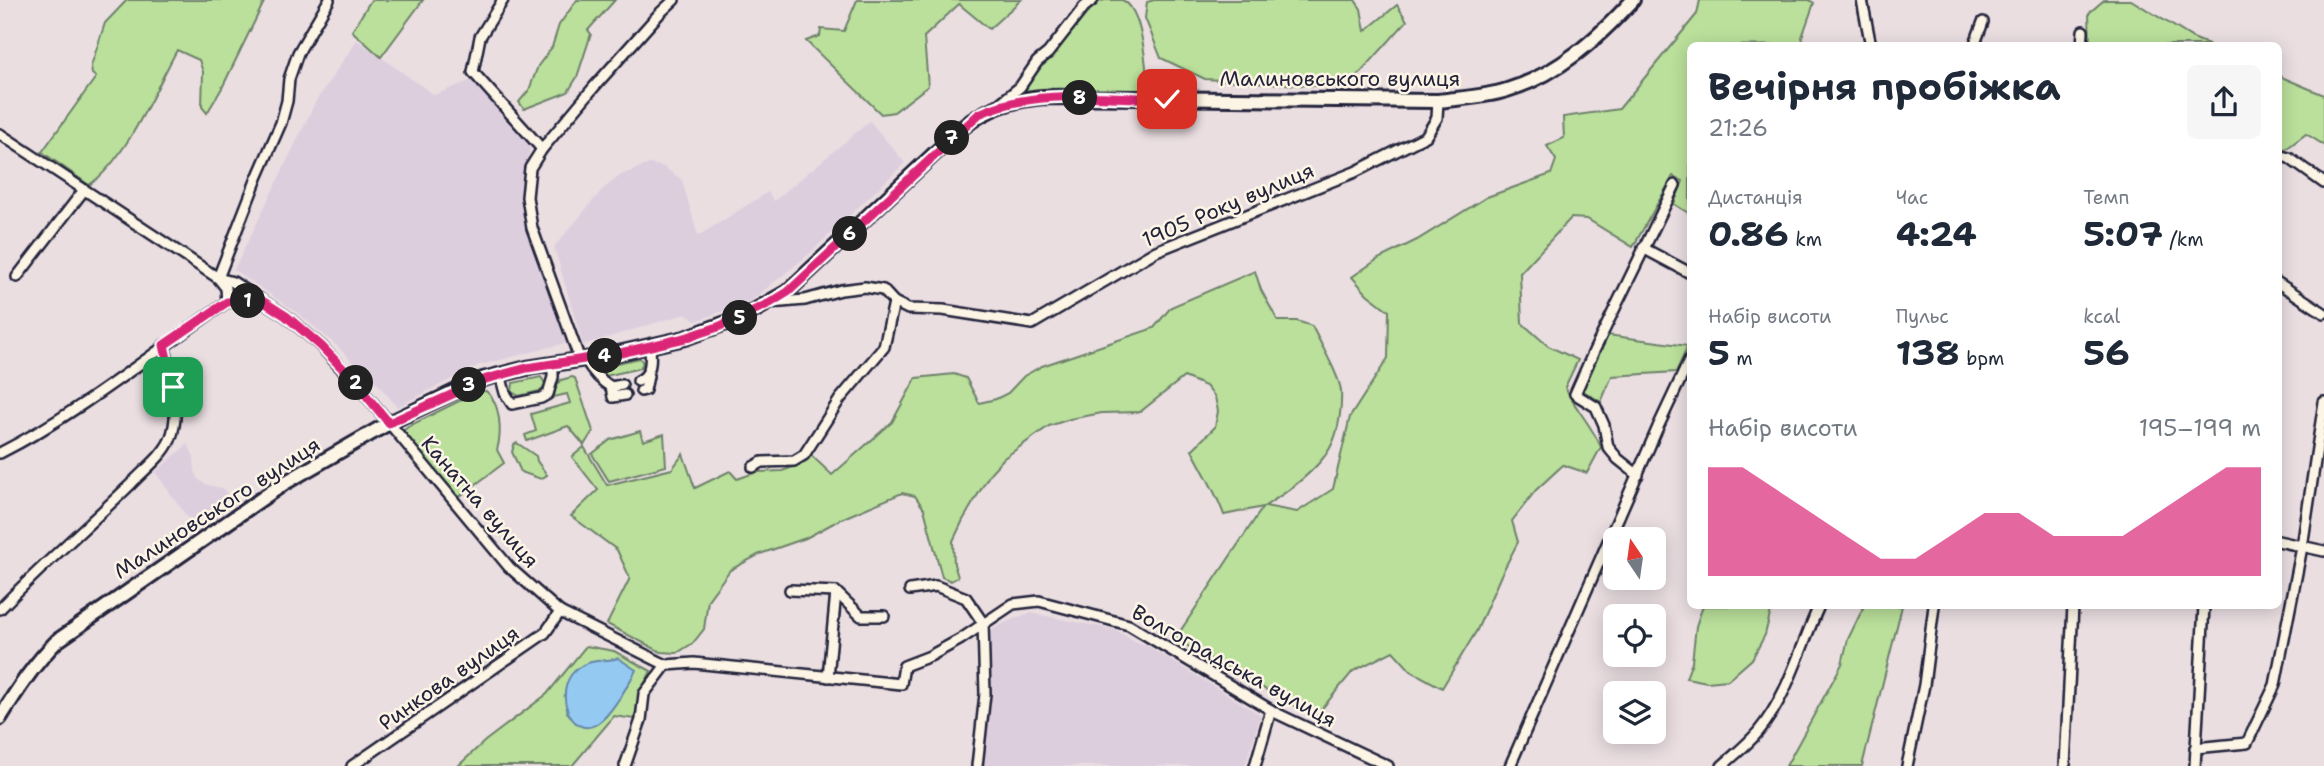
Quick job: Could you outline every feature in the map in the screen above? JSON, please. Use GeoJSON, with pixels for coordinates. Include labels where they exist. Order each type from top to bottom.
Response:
{"type":"FeatureCollection","features":[{"type":"Feature","properties":{"kind":"main road","name":"Малиновського вулиця"},"geometry":{"type":"LineString","coordinates":[[0,718],[40,658],[74,628],[282,484],[389,423],[471,384],[500,374],[650,347],[718,327],[770,303],[788,292],[962,128],[979,114],[998,105],[1044,97],[1438,101],[1482,95],[1507,90],[1561,65],[1602,31],[1633,0]]}},
{"type":"Feature","properties":{"kind":"street"},"geometry":{"type":"LineString","coordinates":[[227,302],[226,288],[218,278],[281,123],[289,79],[298,53],[329,0]]}},
{"type":"Feature","properties":{"kind":"street"},"geometry":{"type":"LineString","coordinates":[[503,0],[480,37],[473,72],[542,149]]}},
{"type":"Feature","properties":{"kind":"street"},"geometry":{"type":"LineString","coordinates":[[624,390],[611,387],[594,373],[583,359],[530,218],[527,197],[530,168],[542,149],[627,49],[674,0]]}},
{"type":"Feature","properties":{"kind":"street"},"geometry":{"type":"LineString","coordinates":[[998,105],[1020,88],[1037,62],[1093,0]]}},
{"type":"Feature","properties":{"kind":"street"},"geometry":{"type":"LineString","coordinates":[[1862,0],[1870,42]]}},
{"type":"Feature","properties":{"kind":"street"},"geometry":{"type":"LineString","coordinates":[[1976,42],[1983,22]]}},
{"type":"Feature","properties":{"kind":"street"},"geometry":{"type":"LineString","coordinates":[[2082,42],[2083,31]]}},
{"type":"Feature","properties":{"kind":"street","name":"1905 Року вулиця"},"geometry":{"type":"LineString","coordinates":[[770,303],[804,300],[865,287],[883,290],[894,302],[908,309],[943,310],[1032,324],[1156,251],[1355,172],[1426,136],[1437,118],[1438,101]]}},
{"type":"Feature","properties":{"kind":"street","name":"Канатна вулиця"},"geometry":{"type":"LineString","coordinates":[[0,134],[218,278],[233,282],[286,316],[350,376],[509,567],[560,612],[666,664],[694,663],[901,684],[904,666],[930,656],[983,623]]}},
{"type":"Feature","properties":{"kind":"street"},"geometry":{"type":"LineString","coordinates":[[2282,156],[2289,158],[2324,183]]}},
{"type":"Feature","properties":{"kind":"street"},"geometry":{"type":"LineString","coordinates":[[1637,475],[1608,447],[1604,425],[1596,407],[1575,394],[1675,185]]}},
{"type":"Feature","properties":{"kind":"street"},"geometry":{"type":"LineString","coordinates":[[17,277],[84,190]]}},
{"type":"Feature","properties":{"kind":"street"},"geometry":{"type":"LineString","coordinates":[[1643,248],[1687,271]]}},
{"type":"Feature","properties":{"kind":"street"},"geometry":{"type":"LineString","coordinates":[[2282,286],[2324,313]]}},
{"type":"Feature","properties":{"kind":"street"},"geometry":{"type":"LineString","coordinates":[[0,453],[68,415],[227,302],[261,300]]}},
{"type":"Feature","properties":{"kind":"street"},"geometry":{"type":"LineString","coordinates":[[753,467],[762,462],[794,461],[804,455],[840,399],[884,347],[894,302]]}},
{"type":"Feature","properties":{"kind":"street"},"geometry":{"type":"LineString","coordinates":[[0,609],[38,569],[103,512],[164,450],[171,437],[175,410],[164,345]]}},
{"type":"Feature","properties":{"kind":"street"},"geometry":{"type":"LineString","coordinates":[[640,386],[649,371],[650,347]]}},
{"type":"Feature","properties":{"kind":"street"},"geometry":{"type":"LineString","coordinates":[[500,374],[512,404],[548,394],[553,377],[553,364]]}},
{"type":"Feature","properties":{"kind":"street"},"geometry":{"type":"LineString","coordinates":[[1510,766],[1687,366]]}},
{"type":"Feature","properties":{"kind":"street"},"geometry":{"type":"LineString","coordinates":[[2196,748],[2247,743],[2275,685],[2302,547],[2324,402]]}},
{"type":"Feature","properties":{"kind":"street"},"geometry":{"type":"LineString","coordinates":[[2282,542],[2324,551]]}},
{"type":"Feature","properties":{"kind":"street"},"geometry":{"type":"LineString","coordinates":[[910,590],[936,586],[966,598],[983,623],[985,694],[977,766]]}},
{"type":"Feature","properties":{"kind":"street"},"geometry":{"type":"LineString","coordinates":[[790,590],[836,592],[861,615],[884,616]]}},
{"type":"Feature","properties":{"kind":"street"},"geometry":{"type":"LineString","coordinates":[[828,677],[836,592]]}},
{"type":"Feature","properties":{"kind":"street","name":"Волгоградська вулиця"},"geometry":{"type":"LineString","coordinates":[[983,623],[1013,604],[1039,601],[1129,625],[1272,710],[1388,766]]}},
{"type":"Feature","properties":{"kind":"street"},"geometry":{"type":"LineString","coordinates":[[1722,766],[1759,731],[1773,709],[1818,609]]}},
{"type":"Feature","properties":{"kind":"street"},"geometry":{"type":"LineString","coordinates":[[1907,766],[1924,685],[1934,609]]}},
{"type":"Feature","properties":{"kind":"street"},"geometry":{"type":"LineString","coordinates":[[2065,766],[2073,609]]}},
{"type":"Feature","properties":{"kind":"street"},"geometry":{"type":"LineString","coordinates":[[2194,766],[2204,609]]}},
{"type":"Feature","properties":{"kind":"street","name":"Ринкова вулиця"},"geometry":{"type":"LineString","coordinates":[[352,766],[545,633],[560,612]]}},
{"type":"Feature","properties":{"kind":"street"},"geometry":{"type":"LineString","coordinates":[[625,766],[641,720],[644,694],[666,664]]}},
{"type":"Feature","properties":{"kind":"street"},"geometry":{"type":"LineString","coordinates":[[1255,766],[1272,710]]}},
{"type":"Feature","properties":{"kind":"shaded area"},"geometry":{"type":"Polygon","coordinates":[[[357,40],[434,95],[474,79],[531,146],[524,172],[523,212],[539,261],[547,273],[566,343],[477,366],[397,407],[372,377],[367,377],[338,347],[299,314],[234,270],[316,101],[357,40]]]}},
{"type":"Feature","properties":{"kind":"shaded area"},"geometry":{"type":"Polygon","coordinates":[[[870,121],[905,163],[808,255],[751,301],[696,321],[685,314],[583,345],[554,247],[603,189],[621,175],[649,164],[664,167],[682,180],[698,236],[768,192],[774,201],[870,121]]]}},
{"type":"Feature","properties":{"kind":"shaded area"},"geometry":{"type":"Polygon","coordinates":[[[188,444],[194,457],[198,479],[205,484],[224,489],[229,498],[193,525],[155,472],[188,444]]]}},
{"type":"Feature","properties":{"kind":"shaded area"},"geometry":{"type":"Polygon","coordinates":[[[1031,613],[1116,630],[1135,642],[1146,645],[1261,715],[1245,766],[984,766],[990,691],[989,631],[1031,613]]]}},
{"type":"Feature","properties":{"kind":"green space"},"geometry":{"type":"Polygon","coordinates":[[[127,0],[265,0],[207,113],[202,107],[203,72],[199,60],[177,50],[127,142],[103,174],[89,185],[42,152],[96,77],[92,74],[91,66],[105,23],[127,0]]]}},
{"type":"Feature","properties":{"kind":"green space"},"geometry":{"type":"Polygon","coordinates":[[[371,0],[423,0],[381,57],[352,31],[371,0]]]}},
{"type":"Feature","properties":{"kind":"green space"},"geometry":{"type":"Polygon","coordinates":[[[577,0],[615,0],[588,30],[591,34],[577,77],[568,92],[524,109],[519,102],[529,90],[538,66],[552,47],[559,25],[577,0]]]}},
{"type":"Feature","properties":{"kind":"green space"},"geometry":{"type":"Polygon","coordinates":[[[857,0],[1021,0],[989,29],[959,4],[924,37],[928,86],[894,112],[881,114],[806,41],[820,36],[821,29],[844,31],[857,0]]]}},
{"type":"Feature","properties":{"kind":"green space"},"geometry":{"type":"Polygon","coordinates":[[[1122,0],[1135,15],[1142,41],[1147,90],[1051,89],[1019,92],[1088,4],[1122,0]]]}},
{"type":"Feature","properties":{"kind":"green space"},"geometry":{"type":"Polygon","coordinates":[[[1355,0],[1361,9],[1365,31],[1397,5],[1407,21],[1347,88],[1205,79],[1161,58],[1145,18],[1147,2],[1355,0]]]}},
{"type":"Feature","properties":{"kind":"green space"},"geometry":{"type":"Polygon","coordinates":[[[1700,0],[1809,0],[1814,3],[1802,37],[1803,42],[1687,42],[1687,212],[1674,204],[1683,181],[1673,176],[1633,247],[1587,219],[1571,218],[1520,273],[1522,323],[1548,346],[1578,360],[1565,387],[1601,447],[1587,473],[1563,465],[1536,490],[1512,521],[1518,542],[1477,630],[1442,688],[1411,671],[1393,651],[1353,671],[1315,717],[1175,639],[1263,507],[1224,515],[1192,450],[1215,427],[1218,411],[1215,397],[1206,386],[1184,377],[1140,412],[1102,413],[1049,426],[1004,458],[991,472],[953,541],[954,564],[958,577],[951,581],[942,577],[924,509],[915,496],[902,493],[841,519],[806,538],[760,554],[730,570],[708,600],[704,629],[693,643],[677,653],[661,652],[607,624],[630,578],[617,550],[571,516],[598,490],[572,457],[584,447],[607,485],[672,469],[683,454],[695,488],[730,471],[737,479],[757,472],[782,471],[796,466],[811,455],[832,475],[892,422],[916,378],[954,374],[966,378],[979,403],[996,399],[1008,393],[1024,376],[1042,366],[1154,328],[1171,307],[1255,271],[1261,290],[1278,321],[1297,321],[1312,326],[1340,385],[1338,425],[1327,453],[1302,479],[1265,506],[1297,512],[1333,489],[1350,417],[1388,358],[1389,311],[1367,294],[1352,277],[1378,259],[1417,240],[1487,197],[1551,174],[1556,160],[1547,146],[1564,138],[1563,117],[1619,109],[1697,14],[1700,0]]]}},
{"type":"Feature","properties":{"kind":"green space"},"geometry":{"type":"Polygon","coordinates":[[[2104,0],[2131,0],[2203,42],[2090,42],[2089,13],[2104,0]]]}},
{"type":"Feature","properties":{"kind":"green space"},"geometry":{"type":"Polygon","coordinates":[[[2282,77],[2324,95],[2324,145],[2306,134],[2286,149],[2282,148],[2282,77]]]}},
{"type":"Feature","properties":{"kind":"green space"},"geometry":{"type":"Polygon","coordinates":[[[1607,335],[1687,346],[1676,372],[1612,376],[1601,402],[1582,390],[1607,335]]]}},
{"type":"Feature","properties":{"kind":"green space"},"geometry":{"type":"Polygon","coordinates":[[[640,358],[643,363],[640,368],[606,376],[603,374],[603,366],[640,358]]]}},
{"type":"Feature","properties":{"kind":"green space"},"geometry":{"type":"Polygon","coordinates":[[[541,377],[546,385],[543,390],[519,396],[512,392],[513,383],[541,377]]]}},
{"type":"Feature","properties":{"kind":"green space"},"geometry":{"type":"Polygon","coordinates":[[[575,378],[593,431],[584,445],[568,426],[527,441],[525,435],[536,431],[531,414],[570,403],[567,394],[554,397],[555,387],[561,380],[575,378]]]}},
{"type":"Feature","properties":{"kind":"green space"},"geometry":{"type":"Polygon","coordinates":[[[486,391],[497,410],[500,435],[497,450],[504,463],[455,500],[402,437],[403,431],[477,392],[486,391]]]}},
{"type":"Feature","properties":{"kind":"green space"},"geometry":{"type":"Polygon","coordinates":[[[640,431],[643,441],[664,434],[666,466],[609,481],[592,454],[610,440],[640,431]]]}},
{"type":"Feature","properties":{"kind":"green space"},"geometry":{"type":"Polygon","coordinates":[[[517,443],[536,456],[547,475],[541,479],[521,472],[512,452],[517,443]]]}},
{"type":"Feature","properties":{"kind":"green space"},"geometry":{"type":"Polygon","coordinates":[[[1702,609],[1771,609],[1765,635],[1752,659],[1728,680],[1707,682],[1686,678],[1692,662],[1696,626],[1702,609]]]}},
{"type":"Feature","properties":{"kind":"green space"},"geometry":{"type":"Polygon","coordinates":[[[1863,609],[1901,609],[1862,766],[1786,766],[1842,664],[1848,639],[1863,609]]]}},
{"type":"Feature","properties":{"kind":"green space"},"geometry":{"type":"Polygon","coordinates":[[[586,646],[614,651],[651,671],[642,689],[634,719],[614,716],[572,766],[458,766],[485,741],[547,694],[586,646]],[[618,658],[608,661],[567,712],[573,719],[605,717],[630,682],[618,658]]]}},
{"type":"Feature","properties":{"kind":"water"},"geometry":{"type":"Polygon","coordinates":[[[618,658],[636,670],[629,683],[602,720],[587,727],[579,725],[567,708],[565,697],[566,685],[571,675],[585,664],[618,658]]]}},
{"type":"Feature","properties":{"kind":"route"},"geometry":{"type":"LineString","coordinates":[[173,387],[164,345],[227,302],[261,300],[286,316],[350,376],[389,423],[491,377],[685,338],[745,316],[788,292],[979,114],[998,105],[1044,97],[1167,99]]}}]}
